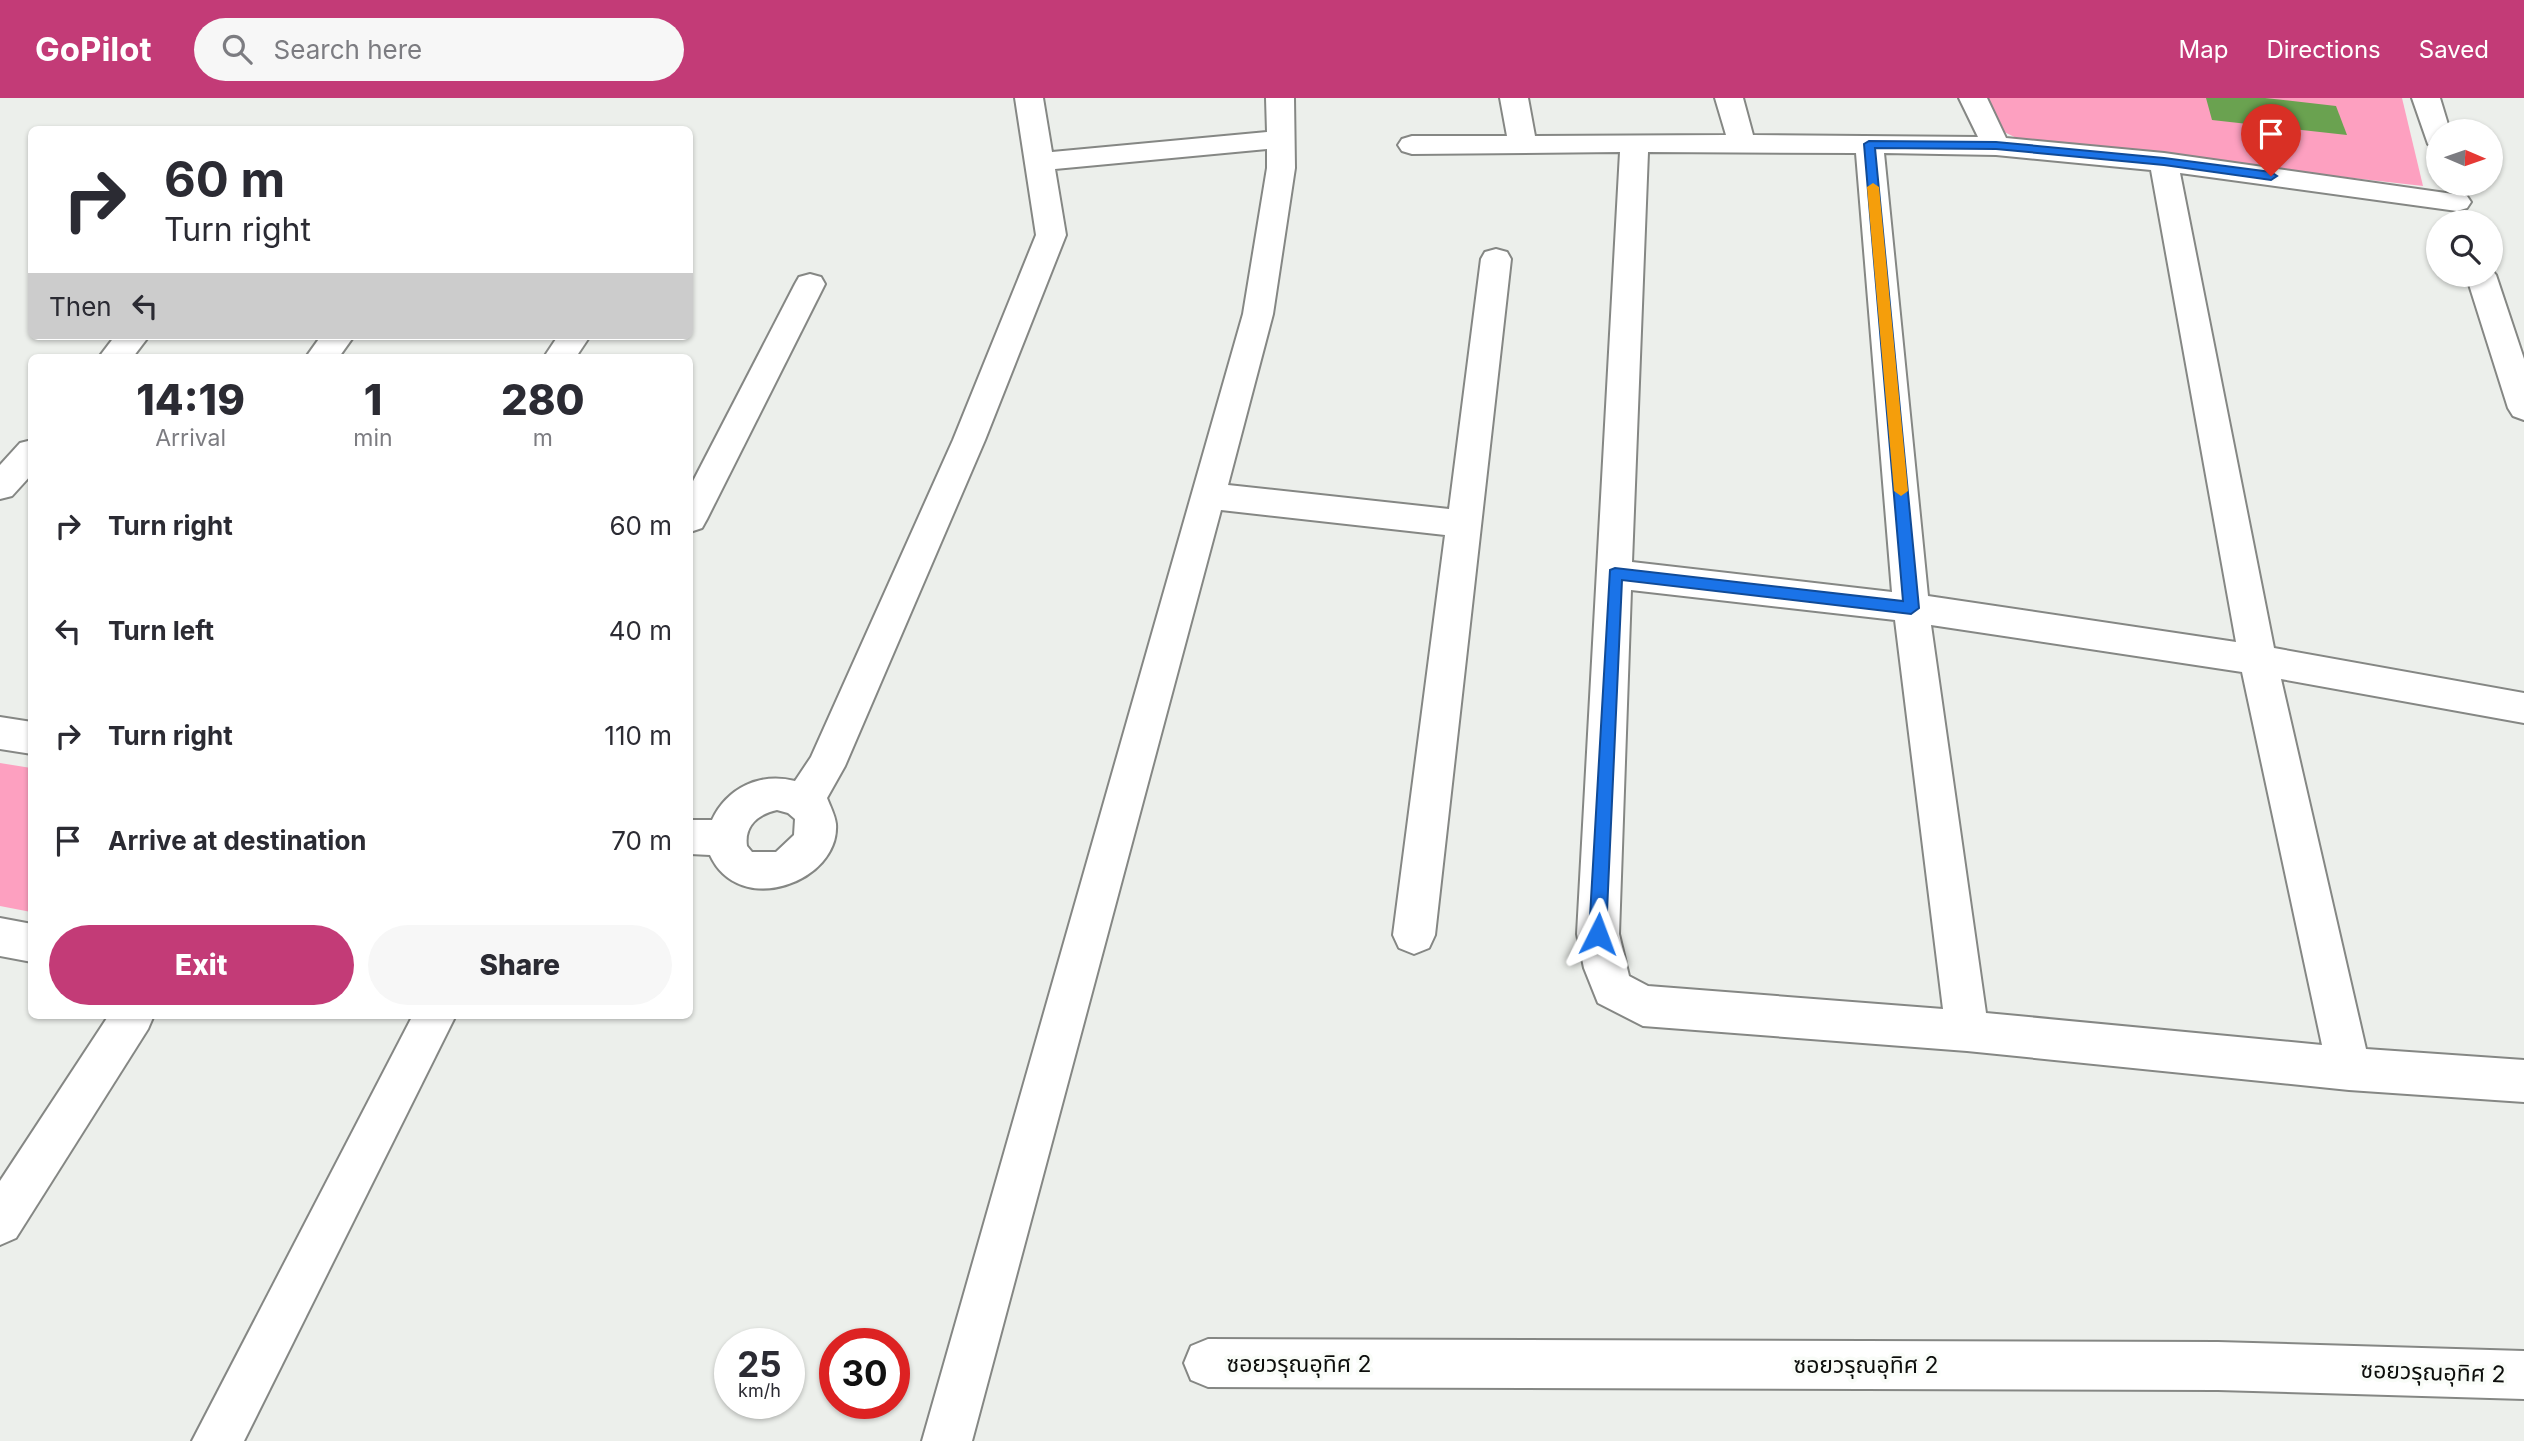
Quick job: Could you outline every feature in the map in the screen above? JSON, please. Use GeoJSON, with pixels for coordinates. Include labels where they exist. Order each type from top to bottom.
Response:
{"type":"FeatureCollection","features":[{"type":"Feature","properties":{"kind":"street"},"geometry":{"type":"LineString","coordinates":[[804,800],[827,766],[969,440],[1051,235],[1029,98]]}},
{"type":"Feature","properties":{"kind":"street"},"geometry":{"type":"LineString","coordinates":[[947,1441],[1258,314],[1281,168],[1280,98]]}},
{"type":"Feature","properties":{"kind":"street"},"geometry":{"type":"LineString","coordinates":[[1514,98],[1523,145]]}},
{"type":"Feature","properties":{"kind":"street"},"geometry":{"type":"LineString","coordinates":[[1729,98],[1742,143]]}},
{"type":"Feature","properties":{"kind":"street"},"geometry":{"type":"LineString","coordinates":[[1973,98],[1996,146]]}},
{"type":"Feature","properties":{"kind":"street"},"geometry":{"type":"LineString","coordinates":[[2426,98],[2432,119]]}},
{"type":"Feature","properties":{"kind":"street"},"geometry":{"type":"LineString","coordinates":[[1039,162],[1281,139]]}},
{"type":"Feature","properties":{"kind":"street"},"geometry":{"type":"LineString","coordinates":[[1412,145],[1742,143],[1996,146],[2164,162],[2458,203]]}},
{"type":"Feature","properties":{"kind":"street"},"geometry":{"type":"LineString","coordinates":[[1869,144],[1911,608],[1967,1031]]}},
{"type":"Feature","properties":{"kind":"street"},"geometry":{"type":"LineString","coordinates":[[1634,145],[1598,934],[1605,968],[1614,989],[1643,1006],[1967,1031],[2349,1069],[2524,1081]]}},
{"type":"Feature","properties":{"kind":"street"},"geometry":{"type":"LineString","coordinates":[[2164,162],[2258,660],[2349,1069]]}},
{"type":"Feature","properties":{"kind":"street"},"geometry":{"type":"LineString","coordinates":[[1414,935],[1496,259]]}},
{"type":"Feature","properties":{"kind":"street"},"geometry":{"type":"LineString","coordinates":[[693,513],[810,284]]}},
{"type":"Feature","properties":{"kind":"street"},"geometry":{"type":"LineString","coordinates":[[2486,287],[2514,349],[2524,408]]}},
{"type":"Feature","properties":{"kind":"street"},"geometry":{"type":"LineString","coordinates":[[118,354],[130,340]]}},
{"type":"Feature","properties":{"kind":"street"},"geometry":{"type":"LineString","coordinates":[[324,354],[335,340]]}},
{"type":"Feature","properties":{"kind":"street"},"geometry":{"type":"LineString","coordinates":[[0,487],[28,456]]}},
{"type":"Feature","properties":{"kind":"street"},"geometry":{"type":"LineString","coordinates":[[1208,496],[1464,524]]}},
{"type":"Feature","properties":{"kind":"street"},"geometry":{"type":"LineString","coordinates":[[1615,574],[1911,608],[2258,660],[2524,708]]}},
{"type":"Feature","properties":{"kind":"street"},"geometry":{"type":"LineString","coordinates":[[0,733],[28,737]]}},
{"type":"Feature","properties":{"kind":"street"},"geometry":{"type":"LineString","coordinates":[[777,793],[791,794],[804,800],[817,820],[817,833],[812,846],[789,866],[766,873],[744,869],[733,862],[726,850],[707,837],[728,825],[747,803],[777,793]]}},
{"type":"Feature","properties":{"kind":"street"},"geometry":{"type":"LineString","coordinates":[[0,937],[28,942]]}},
{"type":"Feature","properties":{"kind":"street"},"geometry":{"type":"LineString","coordinates":[[0,1222],[130,1019]]}},
{"type":"Feature","properties":{"kind":"street"},"geometry":{"type":"LineString","coordinates":[[217,1441],[433,1019]]}},
{"type":"Feature","properties":{"kind":"street","name":"ซอยวรุณอุทิศ 2"},"geometry":{"type":"LineString","coordinates":[[1208,1363],[2218,1366],[2524,1375]]}},
{"type":"Feature","properties":{"kind":"shaded area"},"geometry":{"type":"Polygon","coordinates":[[[1986,98],[2402,98],[2423,186],[2023,141],[2002,131],[1986,98]]]}},
{"type":"Feature","properties":{"kind":"shaded area"},"geometry":{"type":"Polygon","coordinates":[[[2206,98],[2265,98],[2336,106],[2347,135],[2212,120],[2206,98]]]}},
{"type":"Feature","properties":{"kind":"shaded area"},"geometry":{"type":"Polygon","coordinates":[[[0,763],[28,768],[28,911],[0,906],[0,763]]]}},
{"type":"Feature","properties":{"kind":"slow traffic"},"geometry":{"type":"LineString","coordinates":[[1873,187],[1901,491]]}},
{"type":"Feature","properties":{"kind":"route"},"geometry":{"type":"LineString","coordinates":[[1598,934],[1615,574],[1911,608],[1869,144],[1996,146],[2164,162],[2271,176]]}}]}
